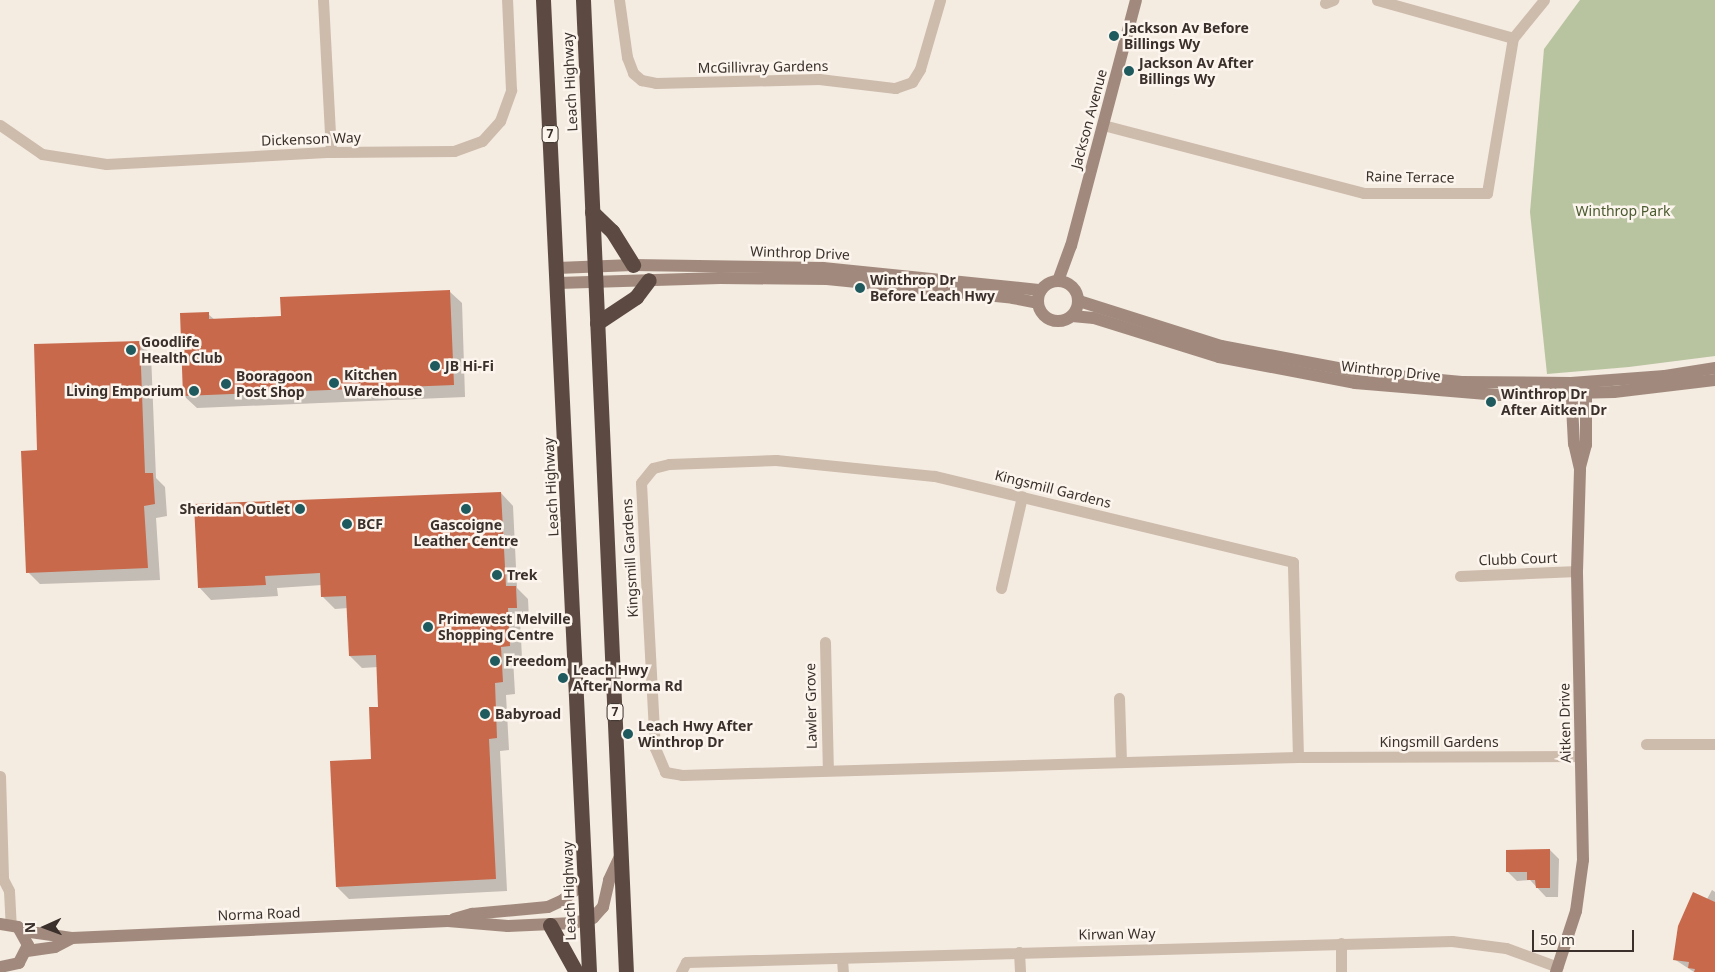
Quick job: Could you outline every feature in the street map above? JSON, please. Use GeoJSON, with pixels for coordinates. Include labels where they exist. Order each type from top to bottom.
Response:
{"type":"FeatureCollection","features":[{"type":"Feature","properties":{"kind":"highway","name":"Leach Highway"},"geometry":{"type":"LineString","coordinates":[[543,0],[558,284],[589,972]]}},
{"type":"Feature","properties":{"kind":"highway","name":"Leach Highway"},"geometry":{"type":"LineString","coordinates":[[582,0],[626,972]]}},
{"type":"Feature","properties":{"kind":"highway"},"geometry":{"type":"LineString","coordinates":[[592,212],[612,231],[633,265]]}},
{"type":"Feature","properties":{"kind":"highway"},"geometry":{"type":"LineString","coordinates":[[597,323],[636,297],[649,280]]}},
{"type":"Feature","properties":{"kind":"highway"},"geometry":{"type":"LineString","coordinates":[[550,925],[576,972]]}},
{"type":"Feature","properties":{"kind":"street"},"geometry":{"type":"LineString","coordinates":[[323,0],[331,152]]}},
{"type":"Feature","properties":{"kind":"street","name":"Dickenson Way"},"geometry":{"type":"LineString","coordinates":[[1,129],[42,154],[106,164],[331,152],[454,151],[482,141],[500,121],[511,90],[507,0]]}},
{"type":"Feature","properties":{"kind":"street","name":"McGillivray Gardens"},"geometry":{"type":"LineString","coordinates":[[619,0],[627,57],[633,73],[641,80],[656,83],[819,79],[895,88],[912,82],[920,69],[940,0]]}},
{"type":"Feature","properties":{"kind":"street","name":"Jackson Avenue"},"geometry":{"type":"LineString","coordinates":[[1064,283],[1071,246],[1136,0]]}},
{"type":"Feature","properties":{"kind":"street"},"geometry":{"type":"LineString","coordinates":[[1378,0],[1513,38]]}},
{"type":"Feature","properties":{"kind":"street","name":"Raine Terrace"},"geometry":{"type":"LineString","coordinates":[[1104,125],[1364,193],[1487,193],[1513,38],[1544,0]]}},
{"type":"Feature","properties":{"kind":"street","name":"Winthrop Drive"},"geometry":{"type":"LineString","coordinates":[[557,268],[633,265],[823,268],[1041,290]]}},
{"type":"Feature","properties":{"kind":"street","name":"Winthrop Drive"},"geometry":{"type":"LineString","coordinates":[[558,284],[649,280],[826,279],[1004,296],[1038,303]]}},
{"type":"Feature","properties":{"kind":"street"},"geometry":{"type":"LineString","coordinates":[[1064,283],[1079,301],[1072,316],[1054,321],[1043,315],[1038,303],[1041,290],[1064,283]]}},
{"type":"Feature","properties":{"kind":"street","name":"Winthrop Drive"},"geometry":{"type":"LineString","coordinates":[[1079,301],[1221,346],[1340,370],[1462,382],[1571,388],[1715,380]]}},
{"type":"Feature","properties":{"kind":"street","name":"Winthrop Drive"},"geometry":{"type":"LineString","coordinates":[[1072,316],[1094,318],[1219,357],[1332,380],[1498,395],[1571,388]]}},
{"type":"Feature","properties":{"kind":"street","name":"Winthrop Drive"},"geometry":{"type":"LineString","coordinates":[[1586,388],[1715,368]]}},
{"type":"Feature","properties":{"kind":"street","name":"Aitken Drive"},"geometry":{"type":"LineString","coordinates":[[1557,969],[1576,911],[1583,860],[1577,572],[1580,469],[1571,388]]}},
{"type":"Feature","properties":{"kind":"street","name":"Aitken Drive"},"geometry":{"type":"LineString","coordinates":[[1580,469],[1586,445],[1586,388]]}},
{"type":"Feature","properties":{"kind":"street","name":"Kingsmill Gardens"},"geometry":{"type":"LineString","coordinates":[[1298,757],[1293,562],[934,476],[776,460],[669,464],[646,474],[642,483],[655,748],[659,763],[665,772],[682,775],[1298,757],[1580,756]]}},
{"type":"Feature","properties":{"kind":"street"},"geometry":{"type":"LineString","coordinates":[[1001,588],[1022,496]]}},
{"type":"Feature","properties":{"kind":"street","name":"Clubb Court"},"geometry":{"type":"LineString","coordinates":[[1460,576],[1577,572]]}},
{"type":"Feature","properties":{"kind":"street","name":"Lawler Grove"},"geometry":{"type":"LineString","coordinates":[[825,642],[828,770]]}},
{"type":"Feature","properties":{"kind":"street"},"geometry":{"type":"LineString","coordinates":[[1119,698],[1121,761]]}},
{"type":"Feature","properties":{"kind":"street"},"geometry":{"type":"LineString","coordinates":[[1646,744],[1715,744]]}},
{"type":"Feature","properties":{"kind":"street"},"geometry":{"type":"LineString","coordinates":[[0,776],[2,882],[9,891],[6,924],[23,931],[27,951],[19,967],[0,967]]}},
{"type":"Feature","properties":{"kind":"street"},"geometry":{"type":"LineString","coordinates":[[587,921],[603,907],[608,880],[621,854]]}},
{"type":"Feature","properties":{"kind":"street","name":"Norma Road"},"geometry":{"type":"LineString","coordinates":[[448,921],[472,914],[548,907],[563,900],[585,882]]}},
{"type":"Feature","properties":{"kind":"street","name":"Norma Road"},"geometry":{"type":"LineString","coordinates":[[23,931],[72,938],[448,921],[550,925],[587,921]]}},
{"type":"Feature","properties":{"kind":"street","name":"Norma Road"},"geometry":{"type":"LineString","coordinates":[[27,951],[55,947],[72,938]]}},
{"type":"Feature","properties":{"kind":"street"},"geometry":{"type":"LineString","coordinates":[[1341,943],[1341,972]]}},
{"type":"Feature","properties":{"kind":"street","name":"Kirwan Way"},"geometry":{"type":"LineString","coordinates":[[681,972],[686,962],[842,959],[1341,943],[1478,943],[1506,948],[1557,969]]}},
{"type":"Feature","properties":{"kind":"street"},"geometry":{"type":"LineString","coordinates":[[1019,952],[1020,972]]}},
{"type":"Feature","properties":{"kind":"street"},"geometry":{"type":"LineString","coordinates":[[842,959],[843,972]]}},
{"type":"Feature","properties":{"kind":"green space","name":"Winthrop Park"},"geometry":{"type":"Polygon","coordinates":[[[1580,0],[1715,0],[1715,356],[1629,367],[1547,374],[1530,212],[1544,49],[1580,0]]]}},
{"type":"Feature","properties":{"kind":"building"},"geometry":{"type":"Polygon","coordinates":[[[450,290],[454,385],[183,396],[180,313],[209,312],[209,319],[281,316],[280,297],[450,290]]]}},
{"type":"Feature","properties":{"kind":"building"},"geometry":{"type":"Polygon","coordinates":[[[140,341],[145,473],[153,473],[155,504],[144,506],[148,568],[26,573],[21,451],[37,450],[34,344],[140,341]]]}},
{"type":"Feature","properties":{"kind":"building","name":"Primewest Melville Shopping Centre"},"geometry":{"type":"Polygon","coordinates":[[[501,492],[506,586],[516,586],[517,608],[508,608],[510,646],[501,647],[503,682],[495,683],[497,738],[489,739],[496,879],[336,887],[330,761],[371,759],[369,707],[378,707],[376,655],[349,656],[346,596],[321,597],[320,573],[265,576],[266,585],[198,588],[194,504],[501,492]]]}},
{"type":"Feature","properties":{"kind":"building"},"geometry":{"type":"Polygon","coordinates":[[[1550,849],[1550,888],[1536,888],[1535,880],[1527,880],[1527,872],[1506,872],[1506,850],[1550,849]]]}},
{"type":"Feature","properties":{"kind":"building"},"geometry":{"type":"Polygon","coordinates":[[[1693,892],[1715,902],[1715,972],[1694,972],[1695,969],[1688,968],[1689,962],[1673,960],[1678,926],[1693,892]]]}},
{"type":"Feature","properties":{"kind":"place","name":"Jackson Av Before Billings Wy"},"geometry":{"type":"Point","coordinates":[1114,36]}},
{"type":"Feature","properties":{"kind":"place","name":"Jackson Av After Billings Wy"},"geometry":{"type":"Point","coordinates":[1129,71]}},
{"type":"Feature","properties":{"kind":"place","name":"Winthrop Dr Before Leach Hwy"},"geometry":{"type":"Point","coordinates":[860,288]}},
{"type":"Feature","properties":{"kind":"place","name":"Goodlife Health Club"},"geometry":{"type":"Point","coordinates":[131,350]}},
{"type":"Feature","properties":{"kind":"place","name":"JB Hi-Fi"},"geometry":{"type":"Point","coordinates":[435,366]}},
{"type":"Feature","properties":{"kind":"place","name":"Kitchen Warehouse"},"geometry":{"type":"Point","coordinates":[334,383]}},
{"type":"Feature","properties":{"kind":"place","name":"Booragoon Post Shop"},"geometry":{"type":"Point","coordinates":[226,384]}},
{"type":"Feature","properties":{"kind":"place","name":"Living Emporium"},"geometry":{"type":"Point","coordinates":[194,391]}},
{"type":"Feature","properties":{"kind":"place","name":"Winthrop Dr After Aitken Dr"},"geometry":{"type":"Point","coordinates":[1491,402]}},
{"type":"Feature","properties":{"kind":"place","name":"Sheridan Outlet"},"geometry":{"type":"Point","coordinates":[300,509]}},
{"type":"Feature","properties":{"kind":"place","name":"Gascoigne Leather Centre"},"geometry":{"type":"Point","coordinates":[466,509]}},
{"type":"Feature","properties":{"kind":"place","name":"BCF"},"geometry":{"type":"Point","coordinates":[347,524]}},
{"type":"Feature","properties":{"kind":"place","name":"Trek"},"geometry":{"type":"Point","coordinates":[497,575]}},
{"type":"Feature","properties":{"kind":"place","name":"Primewest Melville Shopping Centre"},"geometry":{"type":"Point","coordinates":[428,627]}},
{"type":"Feature","properties":{"kind":"place","name":"Freedom"},"geometry":{"type":"Point","coordinates":[495,661]}},
{"type":"Feature","properties":{"kind":"place","name":"Leach Hwy After Norma Rd"},"geometry":{"type":"Point","coordinates":[563,678]}},
{"type":"Feature","properties":{"kind":"place","name":"Babyroad"},"geometry":{"type":"Point","coordinates":[485,714]}},
{"type":"Feature","properties":{"kind":"place","name":"Leach Hwy After Winthrop Dr"},"geometry":{"type":"Point","coordinates":[628,734]}}]}
